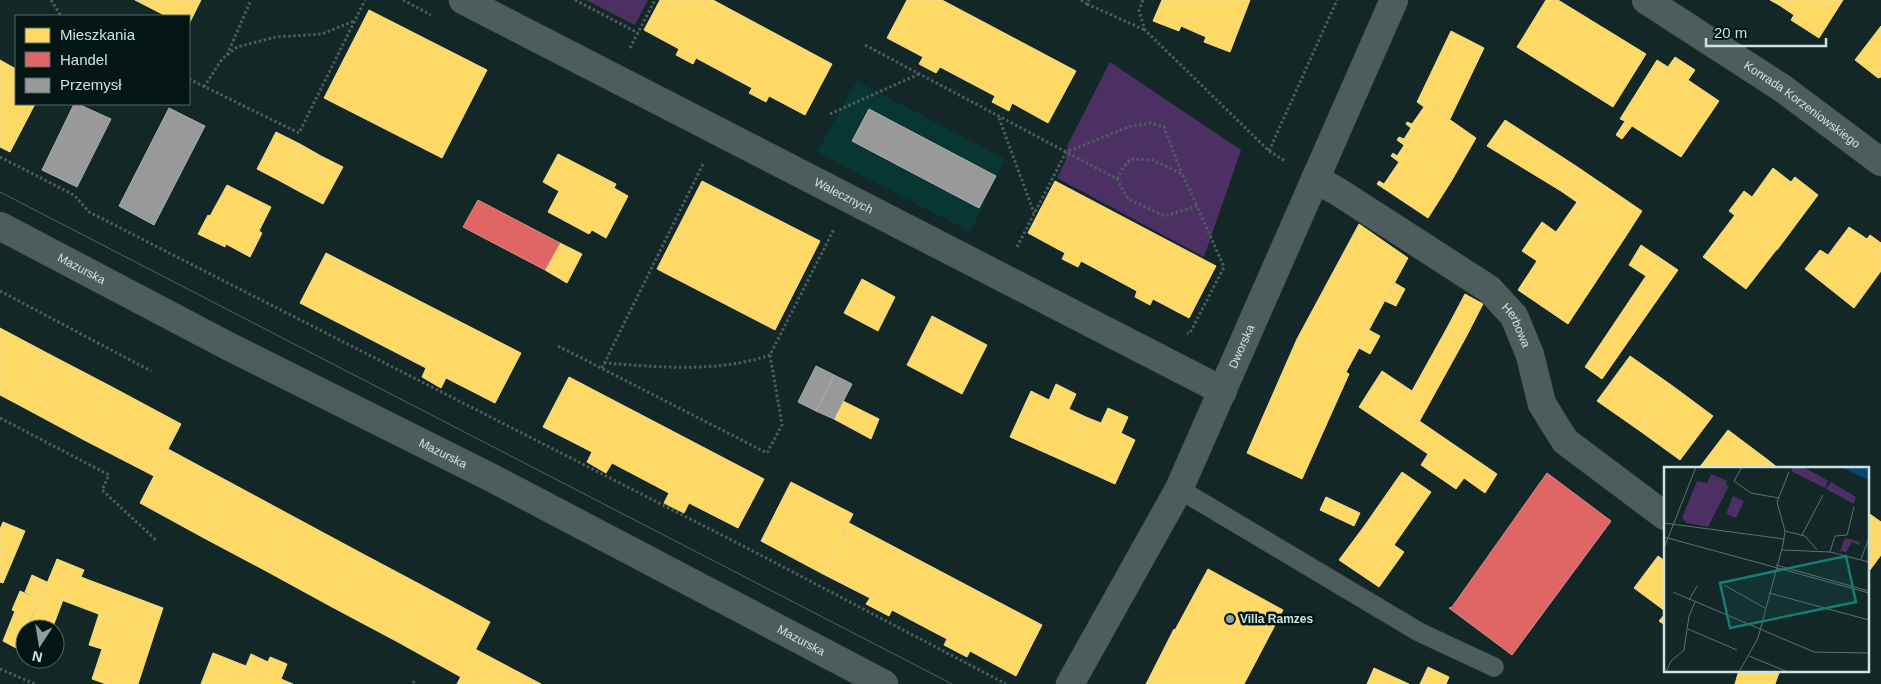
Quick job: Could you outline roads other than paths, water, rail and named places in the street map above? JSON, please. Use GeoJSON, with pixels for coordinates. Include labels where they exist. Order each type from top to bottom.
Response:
{"type":"FeatureCollection","features":[{"type":"Feature","properties":{"kind":"street","name":"Walecznych"},"geometry":{"type":"LineString","coordinates":[[463,0],[1223,390]]}},
{"type":"Feature","properties":{"kind":"street","name":"Dworska"},"geometry":{"type":"LineString","coordinates":[[1070,684],[1180,489],[1394,0]]}},
{"type":"Feature","properties":{"kind":"street","name":"Konrada Korzeniowskiego"},"geometry":{"type":"LineString","coordinates":[[1646,0],[1782,88],[1881,162]]}},
{"type":"Feature","properties":{"kind":"street","name":"Herbowa"},"geometry":{"type":"LineString","coordinates":[[1315,179],[1489,289],[1514,316],[1530,355],[1542,404],[1565,441],[1664,515]]}},
{"type":"Feature","properties":{"kind":"street","name":"Mazurska"},"geometry":{"type":"LineString","coordinates":[[0,226],[228,346],[492,478],[884,684]]}},
{"type":"Feature","properties":{"kind":"lane"},"geometry":{"type":"LineString","coordinates":[[1180,489],[1419,632],[1494,667]]}},
{"type":"Feature","properties":{"kind":"tram line"},"geometry":{"type":"LineString","coordinates":[[0,192],[952,684]]}},
{"type":"Feature","properties":{"kind":"place","name":"Villa Ramzes"},"geometry":{"type":"Point","coordinates":[1230,619]}}]}
